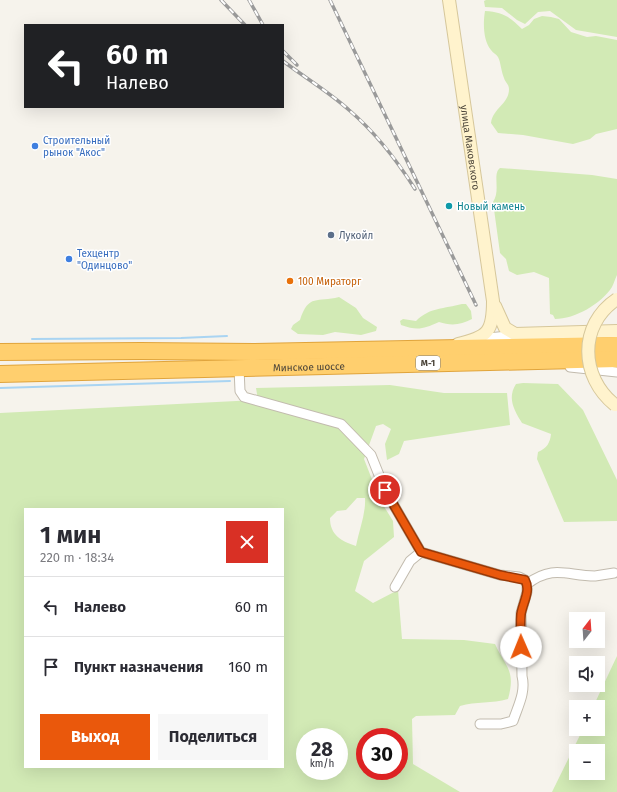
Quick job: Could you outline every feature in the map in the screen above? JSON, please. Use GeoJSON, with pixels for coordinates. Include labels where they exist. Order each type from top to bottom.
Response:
{"type":"FeatureCollection","features":[{"type":"Feature","properties":{"kind":"highway","name":"Минское шоссе"},"geometry":{"type":"LineString","coordinates":[[0,352],[434,350],[617,345]]}},
{"type":"Feature","properties":{"kind":"highway","name":"Минское шоссе"},"geometry":{"type":"LineString","coordinates":[[0,374],[617,359]]}},
{"type":"Feature","properties":{"kind":"main road","name":"улица Маковского"},"geometry":{"type":"LineString","coordinates":[[449,0],[493,301],[493,319],[491,328],[486,334],[478,339]]}},
{"type":"Feature","properties":{"kind":"main road"},"geometry":{"type":"LineString","coordinates":[[616,406],[604,396],[594,381],[589,364],[588,351],[589,338],[596,322],[606,308],[617,299]]}},
{"type":"Feature","properties":{"kind":"main road"},"geometry":{"type":"LineString","coordinates":[[493,301],[505,328],[511,332],[522,335],[617,331]]}},
{"type":"Feature","properties":{"kind":"main road"},"geometry":{"type":"LineString","coordinates":[[434,350],[478,339]]}},
{"type":"Feature","properties":{"kind":"street"},"geometry":{"type":"LineString","coordinates":[[478,339],[522,335]]}},
{"type":"Feature","properties":{"kind":"street"},"geometry":{"type":"LineString","coordinates":[[499,362],[617,372]]}},
{"type":"Feature","properties":{"kind":"street"},"geometry":{"type":"LineString","coordinates":[[239,368],[240,391],[244,397],[341,424],[371,455],[385,490],[421,552],[500,575],[519,577],[525,580],[527,584]]}},
{"type":"Feature","properties":{"kind":"street"},"geometry":{"type":"LineString","coordinates":[[395,586],[410,561],[421,552]]}},
{"type":"Feature","properties":{"kind":"street"},"geometry":{"type":"LineString","coordinates":[[480,724],[502,724],[513,721],[519,704],[524,686],[522,676],[521,613],[527,584],[537,577],[556,571],[595,576],[614,573]]}},
{"type":"Feature","properties":{"kind":"green space"},"geometry":{"type":"Polygon","coordinates":[[[617,0],[617,37],[576,30],[550,11],[538,12],[525,24],[517,20],[502,8],[485,7],[484,1],[617,0]]]}},
{"type":"Feature","properties":{"kind":"green space"},"geometry":{"type":"Polygon","coordinates":[[[485,11],[506,16],[522,29],[529,25],[534,19],[542,16],[551,17],[559,19],[571,32],[587,37],[596,36],[617,40],[617,129],[596,134],[590,139],[573,144],[523,135],[498,133],[491,123],[492,118],[506,99],[509,87],[503,75],[498,57],[488,46],[486,41],[484,26],[485,11]]]}},
{"type":"Feature","properties":{"kind":"green space"},"geometry":{"type":"Polygon","coordinates":[[[500,168],[592,175],[617,179],[617,275],[612,287],[594,305],[571,316],[555,319],[553,315],[550,314],[549,278],[534,272],[517,275],[509,271],[506,259],[500,253],[493,202],[496,192],[497,174],[500,168]]]}},
{"type":"Feature","properties":{"kind":"green space"},"geometry":{"type":"Polygon","coordinates":[[[339,297],[356,308],[363,318],[377,327],[376,331],[361,335],[335,332],[323,335],[298,334],[291,329],[293,325],[300,320],[303,312],[310,302],[339,297]]]}},
{"type":"Feature","properties":{"kind":"green space"},"geometry":{"type":"Polygon","coordinates":[[[466,304],[471,311],[472,319],[464,323],[448,324],[439,322],[416,329],[401,325],[400,321],[403,319],[416,321],[421,316],[432,311],[466,304]]]}},
{"type":"Feature","properties":{"kind":"green space"},"geometry":{"type":"Polygon","coordinates":[[[516,384],[558,384],[583,410],[617,480],[617,521],[564,522],[537,459],[538,452],[548,445],[551,434],[522,423],[513,404],[513,389],[516,384]]]}},
{"type":"Feature","properties":{"kind":"green space"},"geometry":{"type":"Polygon","coordinates":[[[390,385],[444,393],[507,393],[510,425],[404,441],[399,454],[387,460],[385,444],[391,429],[383,424],[376,426],[364,459],[380,500],[393,521],[394,537],[364,561],[355,591],[373,603],[398,590],[402,639],[464,640],[495,644],[509,670],[511,682],[508,699],[496,702],[460,706],[455,715],[416,716],[412,719],[413,764],[460,792],[0,792],[0,413],[258,400],[256,388],[390,385]],[[357,498],[346,510],[337,511],[330,518],[334,533],[346,542],[356,546],[363,516],[365,498],[357,498]]]}},
{"type":"Feature","properties":{"kind":"green space"},"geometry":{"type":"Polygon","coordinates":[[[617,656],[617,792],[552,792],[569,757],[569,780],[605,780],[605,744],[576,744],[580,736],[605,736],[605,700],[596,700],[600,692],[605,692],[605,682],[617,656]]]}},
{"type":"Feature","properties":{"kind":"waterway"},"geometry":{"type":"LineString","coordinates":[[32,339],[181,338],[227,336]]}},
{"type":"Feature","properties":{"kind":"waterway"},"geometry":{"type":"LineString","coordinates":[[0,388],[230,381]]}},
{"type":"Feature","properties":{"kind":"railway"},"geometry":{"type":"LineString","coordinates":[[221,0],[244,24]]}},
{"type":"Feature","properties":{"kind":"railway"},"geometry":{"type":"LineString","coordinates":[[249,0],[262,24]]}},
{"type":"Feature","properties":{"kind":"railway"},"geometry":{"type":"LineString","coordinates":[[330,0],[476,305]]}},
{"type":"Feature","properties":{"kind":"railway"},"geometry":{"type":"LineString","coordinates":[[284,52],[297,65]]}},
{"type":"Feature","properties":{"kind":"railway"},"geometry":{"type":"LineString","coordinates":[[284,62],[341,103],[359,119],[385,147],[415,189]]}},
{"type":"Feature","properties":{"kind":"place","name":"Строительный рынок \"Акос\""},"geometry":{"type":"Point","coordinates":[35,146]}},
{"type":"Feature","properties":{"kind":"place","name":"Новый камень"},"geometry":{"type":"Point","coordinates":[449,206]}},
{"type":"Feature","properties":{"kind":"place","name":"Лукойл"},"geometry":{"type":"Point","coordinates":[331,235]}},
{"type":"Feature","properties":{"kind":"place","name":"Техцентр \"Одинцово\""},"geometry":{"type":"Point","coordinates":[69,259]}},
{"type":"Feature","properties":{"kind":"place","name":"100 Мираторг"},"geometry":{"type":"Point","coordinates":[290,281]}},
{"type":"Feature","properties":{"kind":"route"},"geometry":{"type":"LineString","coordinates":[[385,490],[421,552],[477,567],[500,575],[519,577],[525,580],[527,584],[527,592],[521,613],[521,647]]}}]}
